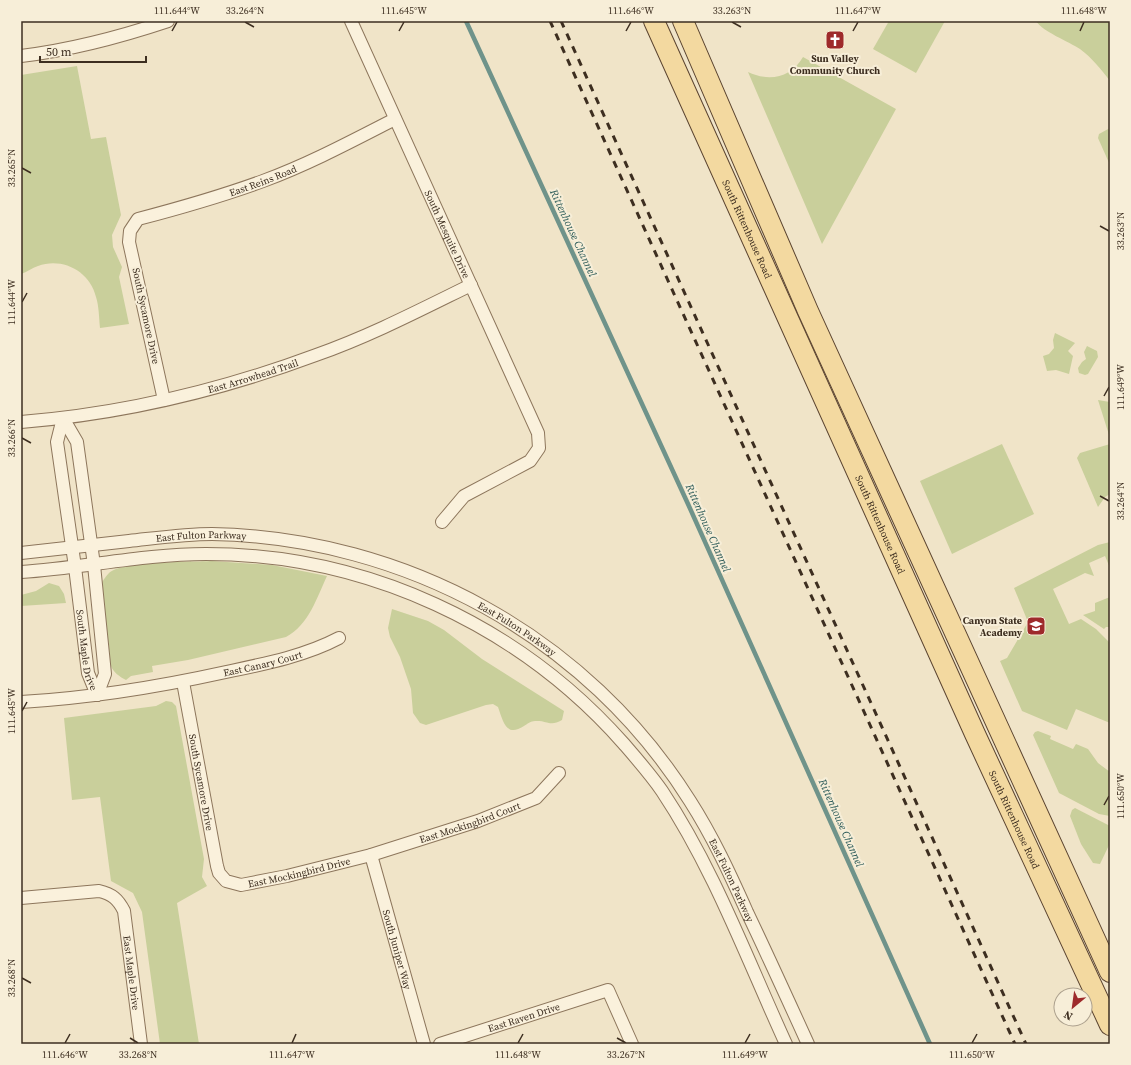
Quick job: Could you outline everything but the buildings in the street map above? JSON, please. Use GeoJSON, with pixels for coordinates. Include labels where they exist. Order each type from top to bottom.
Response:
{"type":"FeatureCollection","features":[{"type":"Feature","properties":{"kind":"main road","name":"South Rittenhouse Road"},"geometry":{"type":"LineString","coordinates":[[654,21],[927,626],[1110,1026]]}},
{"type":"Feature","properties":{"kind":"main road"},"geometry":{"type":"LineString","coordinates":[[683,21],[805,304],[1110,972]]}},
{"type":"Feature","properties":{"kind":"main road"},"geometry":{"type":"LineString","coordinates":[[927,626],[947,617]]}},
{"type":"Feature","properties":{"kind":"street"},"geometry":{"type":"LineString","coordinates":[[21,56],[64,49],[133,32],[168,21]]}},
{"type":"Feature","properties":{"kind":"street","name":"South Mesquite Drive"},"geometry":{"type":"LineString","coordinates":[[351,21],[538,433],[538,448],[530,461],[464,496],[442,522]]}},
{"type":"Feature","properties":{"kind":"street","name":"East Reins Road"},"geometry":{"type":"LineString","coordinates":[[130,231],[138,219],[195,204],[264,181],[331,152],[395,119]]}},
{"type":"Feature","properties":{"kind":"street","name":"South Sycamore Drive"},"geometry":{"type":"LineString","coordinates":[[130,231],[129,242],[164,400]]}},
{"type":"Feature","properties":{"kind":"street","name":"East Arrowhead Trail"},"geometry":{"type":"LineString","coordinates":[[21,422],[63,418],[164,400],[244,380],[316,355],[397,322],[471,285]]}},
{"type":"Feature","properties":{"kind":"street","name":"South Maple Drive"},"geometry":{"type":"LineString","coordinates":[[63,418],[77,442],[94,565],[105,674],[97,695]]}},
{"type":"Feature","properties":{"kind":"street","name":"South Maple Drive"},"geometry":{"type":"LineString","coordinates":[[63,418],[57,442],[75,567],[88,673],[97,695]]}},
{"type":"Feature","properties":{"kind":"street","name":"East Fulton Parkway"},"geometry":{"type":"LineString","coordinates":[[21,552],[209,534],[249,536],[296,542],[354,554],[406,570],[461,595],[524,630],[563,658],[600,690],[638,729],[666,765],[715,843],[808,1044]]}},
{"type":"Feature","properties":{"kind":"street","name":"East Fulton Parkway"},"geometry":{"type":"LineString","coordinates":[[21,572],[173,555],[206,554],[268,558],[312,564],[346,572],[418,596],[495,635],[531,658],[568,688],[606,724],[661,789],[684,826],[712,880],[786,1044]]}},
{"type":"Feature","properties":{"kind":"street","name":"East Canary Court"},"geometry":{"type":"LineString","coordinates":[[21,702],[97,695],[183,682],[251,667],[314,650],[339,638]]}},
{"type":"Feature","properties":{"kind":"street","name":"South Sycamore Drive"},"geometry":{"type":"LineString","coordinates":[[183,682],[217,866],[219,873],[226,881]]}},
{"type":"Feature","properties":{"kind":"street","name":"East Mockingbird Court"},"geometry":{"type":"LineString","coordinates":[[371,855],[478,821],[536,798],[559,773]]}},
{"type":"Feature","properties":{"kind":"street","name":"East Mockingbird Drive"},"geometry":{"type":"LineString","coordinates":[[226,881],[240,885],[287,876],[371,855]]}},
{"type":"Feature","properties":{"kind":"street","name":"South Juniper Way"},"geometry":{"type":"LineString","coordinates":[[371,855],[424,1044]]}},
{"type":"Feature","properties":{"kind":"street","name":"East Maple Drive"},"geometry":{"type":"LineString","coordinates":[[21,898],[99,891],[111,894],[120,901],[124,911],[141,1044]]}},
{"type":"Feature","properties":{"kind":"street","name":"East Raven Drive"},"geometry":{"type":"LineString","coordinates":[[440,1044],[608,990],[632,1044]]}},
{"type":"Feature","properties":{"kind":"green space"},"geometry":{"type":"Polygon","coordinates":[[[889,21],[945,21],[916,73],[873,49],[889,21]]]}},
{"type":"Feature","properties":{"kind":"green space"},"geometry":{"type":"Polygon","coordinates":[[[1036,21],[1106,21],[1110,23],[1110,81],[1084,52],[1044,29],[1036,21]]]}},
{"type":"Feature","properties":{"kind":"green space"},"geometry":{"type":"Polygon","coordinates":[[[803,57],[896,109],[822,244],[748,72],[764,77],[779,76],[792,70],[803,57]]]}},
{"type":"Feature","properties":{"kind":"green space"},"geometry":{"type":"Polygon","coordinates":[[[77,66],[91,139],[106,137],[121,215],[112,235],[113,247],[122,267],[119,277],[129,324],[100,328],[98,304],[93,288],[88,280],[74,268],[56,263],[47,264],[21,274],[21,75],[77,66]]]}},
{"type":"Feature","properties":{"kind":"green space"},"geometry":{"type":"Polygon","coordinates":[[[1110,128],[1110,165],[1098,138],[1099,134],[1110,128]]]}},
{"type":"Feature","properties":{"kind":"green space"},"geometry":{"type":"Polygon","coordinates":[[[1055,333],[1075,343],[1068,351],[1073,356],[1069,374],[1056,370],[1047,371],[1043,356],[1049,354],[1054,348],[1053,340],[1055,333]]]}},
{"type":"Feature","properties":{"kind":"green space"},"geometry":{"type":"Polygon","coordinates":[[[1087,346],[1097,351],[1098,357],[1088,374],[1085,375],[1079,373],[1078,368],[1086,359],[1084,352],[1087,346]]]}},
{"type":"Feature","properties":{"kind":"green space"},"geometry":{"type":"Polygon","coordinates":[[[1098,400],[1110,402],[1110,438],[1098,400]]]}},
{"type":"Feature","properties":{"kind":"green space"},"geometry":{"type":"Polygon","coordinates":[[[1002,444],[1034,514],[952,554],[920,481],[1002,444]]]}},
{"type":"Feature","properties":{"kind":"green space"},"geometry":{"type":"Polygon","coordinates":[[[1110,444],[1110,494],[1105,497],[1098,507],[1077,458],[1080,453],[1110,444]]]}},
{"type":"Feature","properties":{"kind":"green space"},"geometry":{"type":"Polygon","coordinates":[[[1110,542],[1110,568],[1105,556],[1089,563],[1094,576],[1085,573],[1053,589],[1069,624],[1081,619],[1096,629],[1110,643],[1110,723],[1076,709],[1067,730],[1022,711],[1000,661],[1007,658],[1028,622],[1014,588],[1098,545],[1110,542]]]}},
{"type":"Feature","properties":{"kind":"green space"},"geometry":{"type":"Polygon","coordinates":[[[212,561],[272,565],[327,576],[316,601],[306,618],[294,632],[286,637],[188,660],[152,666],[153,672],[131,676],[126,680],[117,674],[111,666],[103,610],[102,583],[107,575],[116,569],[142,564],[212,561]]]}},
{"type":"Feature","properties":{"kind":"green space"},"geometry":{"type":"Polygon","coordinates":[[[49,583],[59,586],[64,594],[66,603],[21,606],[21,595],[36,591],[49,583]]]}},
{"type":"Feature","properties":{"kind":"green space"},"geometry":{"type":"Polygon","coordinates":[[[1110,597],[1110,627],[1106,627],[1104,629],[1083,615],[1095,611],[1095,603],[1110,597]]]}},
{"type":"Feature","properties":{"kind":"green space"},"geometry":{"type":"Polygon","coordinates":[[[392,609],[428,621],[444,630],[482,659],[564,711],[562,720],[554,723],[534,721],[513,730],[506,726],[498,707],[493,704],[426,725],[420,723],[413,713],[411,689],[400,657],[390,637],[388,628],[392,609]]]}},
{"type":"Feature","properties":{"kind":"green space"},"geometry":{"type":"Polygon","coordinates":[[[166,701],[172,702],[176,706],[204,859],[202,877],[207,886],[177,903],[199,1044],[160,1044],[142,912],[133,893],[111,881],[100,797],[72,800],[64,718],[156,706],[166,701]]]}},
{"type":"Feature","properties":{"kind":"green space"},"geometry":{"type":"Polygon","coordinates":[[[1038,731],[1051,736],[1050,739],[1073,749],[1076,744],[1088,749],[1098,763],[1110,772],[1110,816],[1099,814],[1059,793],[1033,735],[1038,731]]]}},
{"type":"Feature","properties":{"kind":"green space"},"geometry":{"type":"Polygon","coordinates":[[[1075,808],[1110,826],[1110,843],[1100,864],[1093,863],[1081,844],[1070,816],[1072,810],[1075,808]]]}},
{"type":"Feature","properties":{"kind":"waterway","name":"Rittenhouse Channel"},"geometry":{"type":"LineString","coordinates":[[466,21],[688,504],[930,1044]]}},
{"type":"Feature","properties":{"kind":"railway"},"geometry":{"type":"LineString","coordinates":[[550,21],[1015,1044]]}},
{"type":"Feature","properties":{"kind":"railway"},"geometry":{"type":"LineString","coordinates":[[561,21],[1026,1044]]}},
{"type":"Feature","properties":{"kind":"place","name":"Sun Valley Community Church"},"geometry":{"type":"Point","coordinates":[835,40]}},
{"type":"Feature","properties":{"kind":"place","name":"Canyon State Academy"},"geometry":{"type":"Point","coordinates":[1036,626]}}]}
